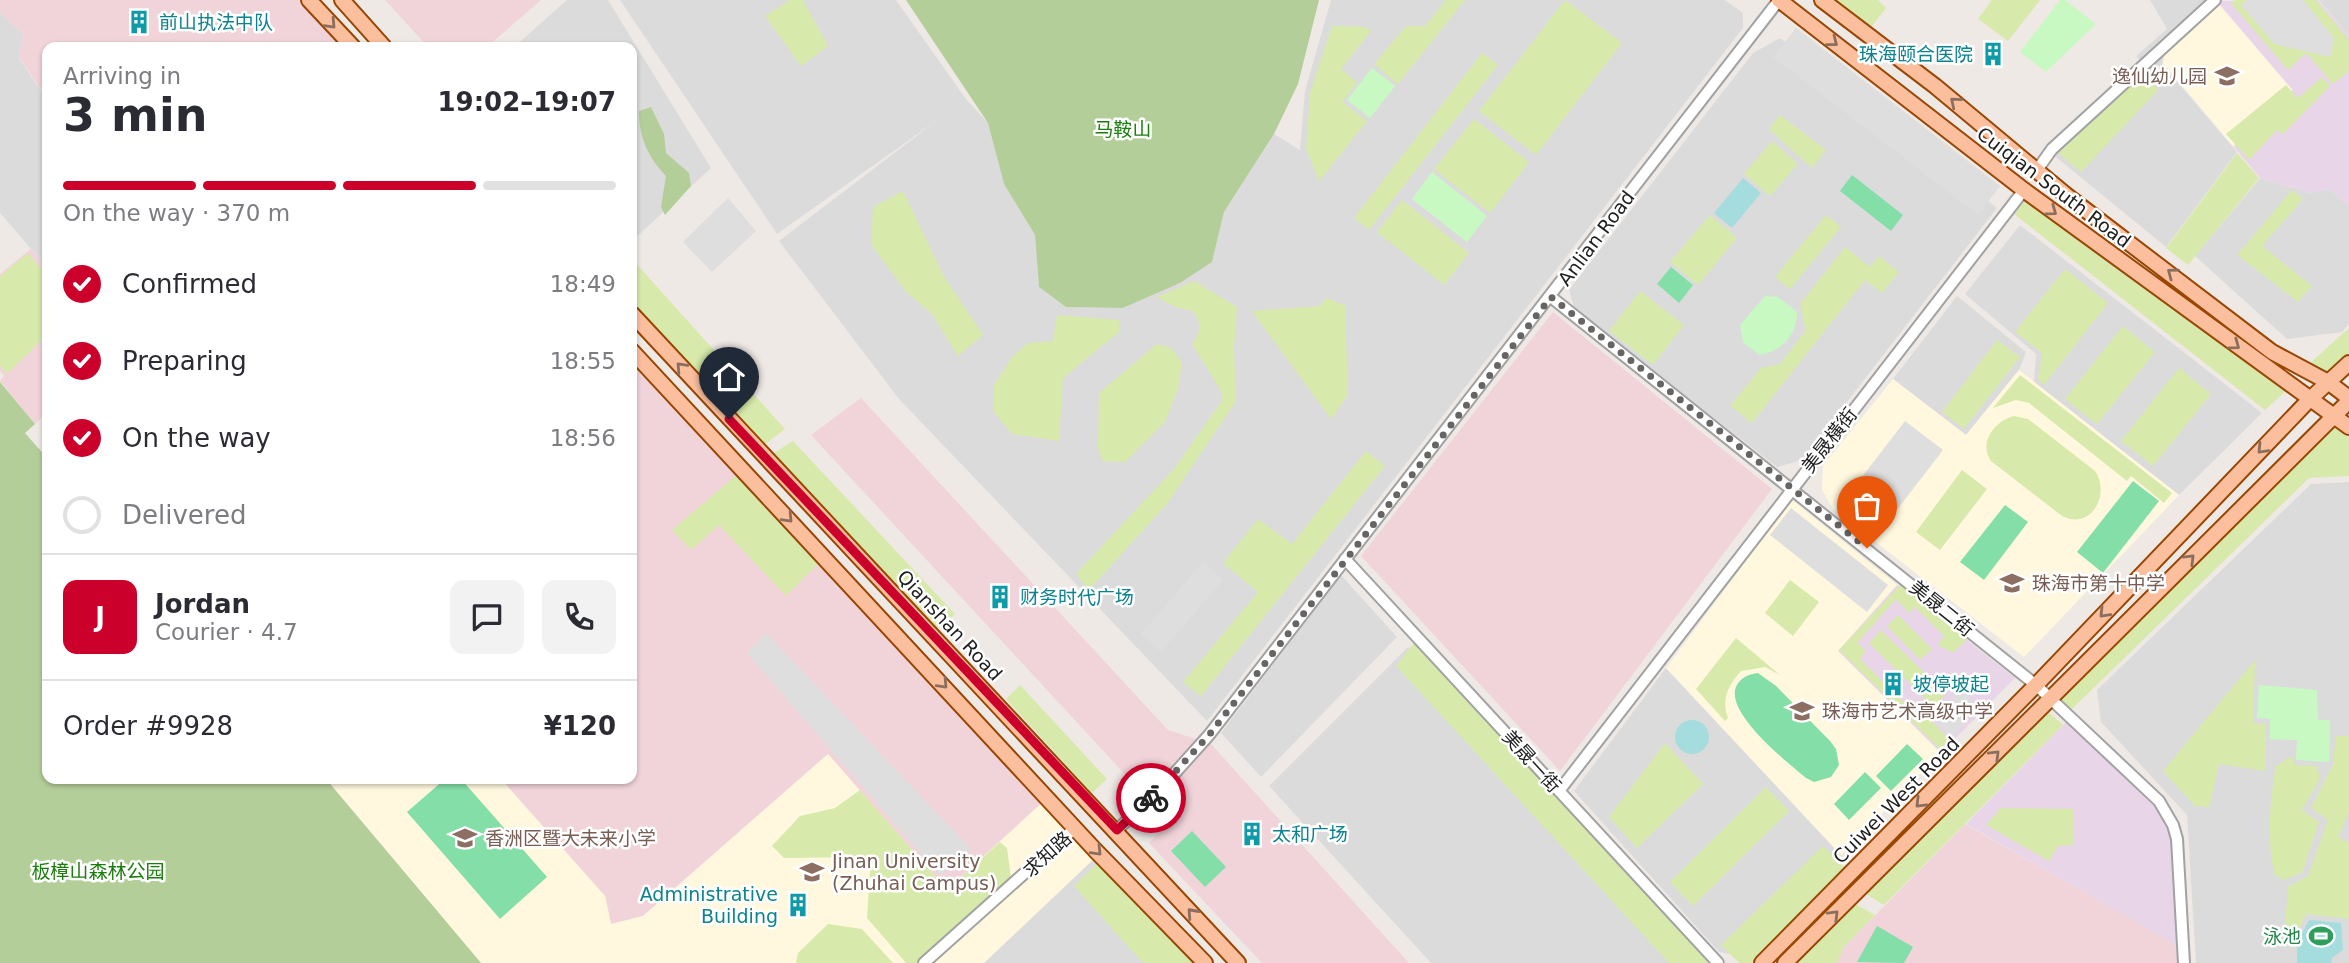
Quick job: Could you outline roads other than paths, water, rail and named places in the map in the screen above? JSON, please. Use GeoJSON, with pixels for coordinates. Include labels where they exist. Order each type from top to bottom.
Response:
{"type":"FeatureCollection","features":[{"type":"Feature","properties":{"kind":"main road"},"geometry":{"type":"LineString","coordinates":[[309,0],[348,42]]}},
{"type":"Feature","properties":{"kind":"main road"},"geometry":{"type":"LineString","coordinates":[[342,0],[380,42]]}},
{"type":"Feature","properties":{"kind":"main road","name":"Cuiqian South Road"},"geometry":{"type":"LineString","coordinates":[[1779,0],[2024,190],[2349,427]]}},
{"type":"Feature","properties":{"kind":"main road"},"geometry":{"type":"LineString","coordinates":[[1822,0],[2273,352],[2328,382],[2349,399]]}},
{"type":"Feature","properties":{"kind":"main road","name":"Qianshan Road"},"geometry":{"type":"LineString","coordinates":[[637,319],[1117,830],[1238,963]]}},
{"type":"Feature","properties":{"kind":"main road"},"geometry":{"type":"LineString","coordinates":[[637,356],[1075,828],[1205,963]]}},
{"type":"Feature","properties":{"kind":"main road","name":"Cuiwei West Road"},"geometry":{"type":"LineString","coordinates":[[1762,963],[2036,685],[2309,400],[2349,363]]}},
{"type":"Feature","properties":{"kind":"main road","name":"Cuiwei West Road"},"geometry":{"type":"LineString","coordinates":[[1785,963],[2349,399]]}},
{"type":"Feature","properties":{"kind":"street","name":"Anlian Road"},"geometry":{"type":"LineString","coordinates":[[1117,830],[1166,785],[1209,735],[1779,0]]}},
{"type":"Feature","properties":{"kind":"street"},"geometry":{"type":"LineString","coordinates":[[2037,170],[2052,149],[2215,0]]}},
{"type":"Feature","properties":{"kind":"street","name":"美晟橫街"},"geometry":{"type":"LineString","coordinates":[[1559,791],[2024,190]]}},
{"type":"Feature","properties":{"kind":"street","name":"美晟二街"},"geometry":{"type":"LineString","coordinates":[[1551,297],[1792,487],[2036,685],[2159,801],[2173,825],[2177,839],[2184,963]]}},
{"type":"Feature","properties":{"kind":"street","name":"美晟一街"},"geometry":{"type":"LineString","coordinates":[[1345,559],[1718,963]]}},
{"type":"Feature","properties":{"kind":"street","name":"求知路"},"geometry":{"type":"LineString","coordinates":[[924,963],[1075,828]]}},
{"type":"Feature","properties":{"kind":"water"},"geometry":{"type":"Polygon","coordinates":[[[1743,178],[1761,193],[1732,228],[1714,213],[1743,178]]]}},
{"type":"Feature","properties":{"kind":"water"},"geometry":{"type":"Polygon","coordinates":[[[1692,720],[1704,725],[1709,737],[1704,749],[1692,754],[1680,749],[1675,737],[1680,725],[1692,720]]]}},
{"type":"Feature","properties":{"kind":"water","name":"泳池"},"geometry":{"type":"Polygon","coordinates":[[[2309,920],[2341,923],[2343,950],[2332,958],[2331,963],[2297,963],[2297,943],[2309,920]]]}},
{"type":"Feature","properties":{"kind":"place","name":"前山执法中队"},"geometry":{"type":"Point","coordinates":[139,22]}},
{"type":"Feature","properties":{"kind":"place","name":"珠海颐合医院"},"geometry":{"type":"Point","coordinates":[1993,54]}},
{"type":"Feature","properties":{"kind":"place","name":"逸仙幼儿园"},"geometry":{"type":"Point","coordinates":[2227,76]}},
{"type":"Feature","properties":{"kind":"place","name":"珠海市第十中学"},"geometry":{"type":"Point","coordinates":[2012,583]}},
{"type":"Feature","properties":{"kind":"place","name":"财务时代广场"},"geometry":{"type":"Point","coordinates":[1000,597]}},
{"type":"Feature","properties":{"kind":"place","name":"坡停坡起"},"geometry":{"type":"Point","coordinates":[1893,684]}},
{"type":"Feature","properties":{"kind":"place","name":"珠海市艺术高级中学"},"geometry":{"type":"Point","coordinates":[1802,711]}},
{"type":"Feature","properties":{"kind":"place","name":"太和广场"},"geometry":{"type":"Point","coordinates":[1252,834]}},
{"type":"Feature","properties":{"kind":"place","name":"香洲区暨大未来小学"},"geometry":{"type":"Point","coordinates":[465,838]}},
{"type":"Feature","properties":{"kind":"place","name":"Jinan University (Zhuhai Campus)"},"geometry":{"type":"Point","coordinates":[812,872]}},
{"type":"Feature","properties":{"kind":"place","name":"Administrative Building"},"geometry":{"type":"Point","coordinates":[798,905]}},
{"type":"Feature","properties":{"kind":"place","name":"泳池"},"geometry":{"type":"Point","coordinates":[2321,936]}},
{"type":"Feature","properties":{"kind":"park label","name":"马鞍山"},"geometry":{"type":"Point","coordinates":[1123,129]}},
{"type":"Feature","properties":{"kind":"park label","name":"板樟山森林公园"},"geometry":{"type":"Point","coordinates":[98,871]}}]}
